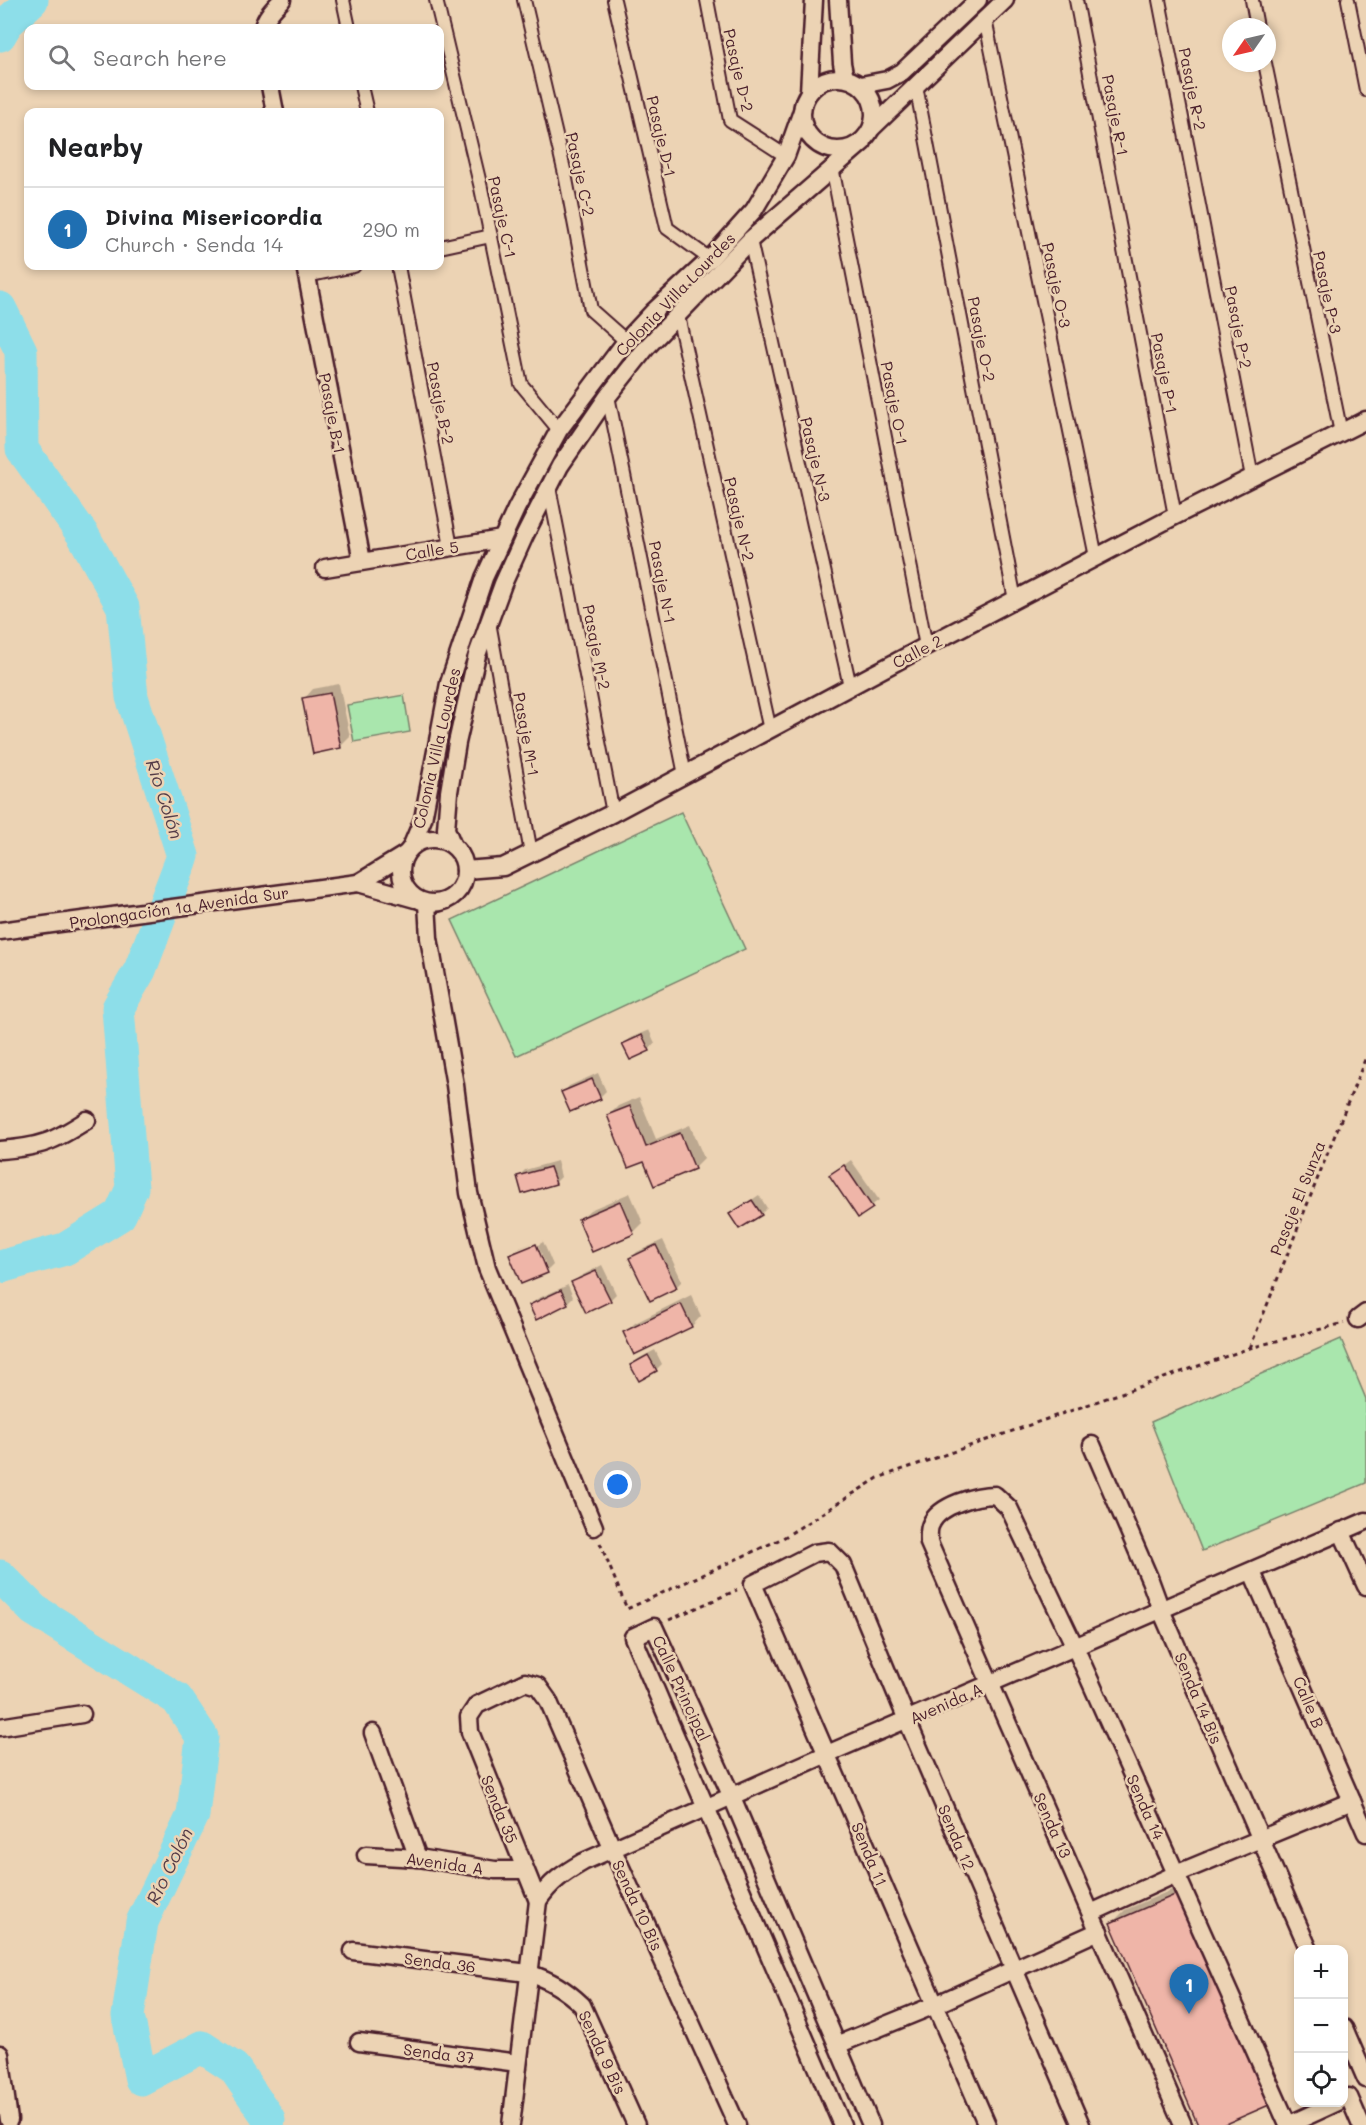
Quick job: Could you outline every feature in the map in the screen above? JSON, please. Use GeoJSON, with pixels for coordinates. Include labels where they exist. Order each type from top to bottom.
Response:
{"type":"FeatureCollection","features":[{"type":"Feature","properties":{"kind":"street"},"geometry":{"type":"LineString","coordinates":[[265,24],[274,7],[282,0]]}},
{"type":"Feature","properties":{"kind":"street"},"geometry":{"type":"LineString","coordinates":[[344,0],[348,24]]}},
{"type":"Feature","properties":{"kind":"street","name":"Pasaje C-1"},"geometry":{"type":"LineString","coordinates":[[436,0],[442,24]]}},
{"type":"Feature","properties":{"kind":"street","name":"Pasaje C-2"},"geometry":{"type":"LineString","coordinates":[[524,0],[565,174],[591,310],[626,341]]}},
{"type":"Feature","properties":{"kind":"street","name":"Pasaje D-1"},"geometry":{"type":"LineString","coordinates":[[614,0],[667,228],[710,259]]}},
{"type":"Feature","properties":{"kind":"street","name":"Pasaje D-2"},"geometry":{"type":"LineString","coordinates":[[707,0],[730,120],[786,156]]}},
{"type":"Feature","properties":{"kind":"street"},"geometry":{"type":"LineString","coordinates":[[809,92],[825,80],[845,78],[861,86],[872,100],[875,119],[867,135],[846,150],[827,149],[816,143],[807,133],[802,111],[809,92],[814,0]]}},
{"type":"Feature","properties":{"kind":"street"},"geometry":{"type":"LineString","coordinates":[[838,0],[845,78]]}},
{"type":"Feature","properties":{"kind":"street"},"geometry":{"type":"LineString","coordinates":[[861,86],[888,80],[902,72],[978,0]]}},
{"type":"Feature","properties":{"kind":"street","name":"Colonia Villa Lourdes"},"geometry":{"type":"LineString","coordinates":[[452,844],[446,829],[449,792],[469,685],[503,584],[549,487],[578,438],[645,348],[750,240],[867,135],[1005,0]]}},
{"type":"Feature","properties":{"kind":"street","name":"Pasaje R-1"},"geometry":{"type":"LineString","coordinates":[[1076,0],[1122,236]]}},
{"type":"Feature","properties":{"kind":"street","name":"Pasaje R-2"},"geometry":{"type":"LineString","coordinates":[[1159,0],[1194,184]]}},
{"type":"Feature","properties":{"kind":"street"},"geometry":{"type":"LineString","coordinates":[[1252,0],[1255,18]]}},
{"type":"Feature","properties":{"kind":"street"},"geometry":{"type":"LineString","coordinates":[[1348,0],[1366,90]]}},
{"type":"Feature","properties":{"kind":"street","name":"Pasaje O-3"},"geometry":{"type":"LineString","coordinates":[[985,19],[1096,557]]}},
{"type":"Feature","properties":{"kind":"street","name":"Pasaje C-1"},"geometry":{"type":"LineString","coordinates":[[444,34],[491,236],[521,384],[559,430]]}},
{"type":"Feature","properties":{"kind":"street","name":"Pasaje P-3"},"geometry":{"type":"LineString","coordinates":[[1266,72],[1341,433]]}},
{"type":"Feature","properties":{"kind":"street","name":"Pasaje O-2"},"geometry":{"type":"LineString","coordinates":[[916,86],[1015,600]]}},
{"type":"Feature","properties":{"kind":"street"},"geometry":{"type":"LineString","coordinates":[[271,90],[274,108]]}},
{"type":"Feature","properties":{"kind":"street"},"geometry":{"type":"LineString","coordinates":[[362,90],[366,108]]}},
{"type":"Feature","properties":{"kind":"street","name":"Colonia Villa Lourdes"},"geometry":{"type":"LineString","coordinates":[[408,850],[423,819],[449,683],[484,578],[516,507],[559,430],[626,341],[654,311],[710,259],[754,210],[786,156],[802,111]]}},
{"type":"Feature","properties":{"kind":"street","name":"Pasaje O-1"},"geometry":{"type":"LineString","coordinates":[[832,166],[926,645]]}},
{"type":"Feature","properties":{"kind":"street","name":"Pasaje P-2"},"geometry":{"type":"LineString","coordinates":[[1194,184],[1252,477]]}},
{"type":"Feature","properties":{"kind":"street"},"geometry":{"type":"LineString","coordinates":[[444,246],[491,236]]}},
{"type":"Feature","properties":{"kind":"street","name":"Pasaje P-1"},"geometry":{"type":"LineString","coordinates":[[1122,236],[1175,516]]}},
{"type":"Feature","properties":{"kind":"street","name":"Pasaje N-3"},"geometry":{"type":"LineString","coordinates":[[750,240],[850,686]]}},
{"type":"Feature","properties":{"kind":"street","name":"Pasaje B-2"},"geometry":{"type":"LineString","coordinates":[[399,270],[452,547]]}},
{"type":"Feature","properties":{"kind":"street","name":"Pasaje B-1"},"geometry":{"type":"LineString","coordinates":[[306,271],[362,561]]}},
{"type":"Feature","properties":{"kind":"street","name":"Pasaje N-2"},"geometry":{"type":"LineString","coordinates":[[678,316],[770,730]]}},
{"type":"Feature","properties":{"kind":"street","name":"Pasaje N-1"},"geometry":{"type":"LineString","coordinates":[[608,396],[685,775]]}},
{"type":"Feature","properties":{"kind":"street","name":"Calle 2"},"geometry":{"type":"LineString","coordinates":[[465,870],[503,867],[613,813],[926,645],[1366,420]]}},
{"type":"Feature","properties":{"kind":"street","name":"Pasaje M-2"},"geometry":{"type":"LineString","coordinates":[[549,487],[613,813]]}},
{"type":"Feature","properties":{"kind":"street","name":"Calle 5"},"geometry":{"type":"LineString","coordinates":[[325,568],[502,539]]}},
{"type":"Feature","properties":{"kind":"street","name":"Pasaje M-1"},"geometry":{"type":"LineString","coordinates":[[489,621],[531,853]]}},
{"type":"Feature","properties":{"kind":"street"},"geometry":{"type":"LineString","coordinates":[[432,838],[452,844],[459,851],[465,870],[464,882],[458,892],[449,900],[438,904],[421,901],[406,891],[401,879],[400,867],[408,850],[421,840],[432,838]]}},
{"type":"Feature","properties":{"kind":"street","name":"Prolongación 1a Avenida Sur"},"geometry":{"type":"LineString","coordinates":[[358,883],[408,850]]}},
{"type":"Feature","properties":{"kind":"street","name":"Prolongación 1a Avenida Sur"},"geometry":{"type":"LineString","coordinates":[[0,931],[358,883],[421,901]]}},
{"type":"Feature","properties":{"kind":"street"},"geometry":{"type":"LineString","coordinates":[[421,901],[453,1075],[469,1193],[487,1268],[594,1527]]}},
{"type":"Feature","properties":{"kind":"street"},"geometry":{"type":"LineString","coordinates":[[0,1150],[29,1148],[55,1140],[87,1120]]}},
{"type":"Feature","properties":{"kind":"street","name":"Senda 14 Bis"},"geometry":{"type":"LineString","coordinates":[[1092,1445],[1307,1945]]}},
{"type":"Feature","properties":{"kind":"street","name":"Senda 13"},"geometry":{"type":"LineString","coordinates":[[995,1495],[979,1495],[940,1511],[930,1525],[929,1543],[1183,2125]]}},
{"type":"Feature","properties":{"kind":"street","name":"Senda 14"},"geometry":{"type":"LineString","coordinates":[[995,1495],[1009,1508],[1075,1647],[1288,2125]]}},
{"type":"Feature","properties":{"kind":"street","name":"Avenida A"},"geometry":{"type":"LineString","coordinates":[[538,1900],[547,1887],[560,1875],[583,1862],[1366,1521]]}},
{"type":"Feature","properties":{"kind":"street"},"geometry":{"type":"LineString","coordinates":[[1341,1532],[1366,1586]]}},
{"type":"Feature","properties":{"kind":"street","name":"Senda 12"},"geometry":{"type":"LineString","coordinates":[[753,1584],[814,1553],[829,1551],[843,1565],[1081,2125]]}},
{"type":"Feature","properties":{"kind":"street","name":"Calle B"},"geometry":{"type":"LineString","coordinates":[[1252,1572],[1358,1808],[1366,1833]]}},
{"type":"Feature","properties":{"kind":"street","name":"Senda 11"},"geometry":{"type":"LineString","coordinates":[[753,1584],[987,2125]]}},
{"type":"Feature","properties":{"kind":"street","name":"Calle Principal"},"geometry":{"type":"LineString","coordinates":[[842,2125],[633,1637],[654,1627],[732,1797],[871,2125]]}},
{"type":"Feature","properties":{"kind":"street","name":"Senda 35"},"geometry":{"type":"LineString","coordinates":[[538,1686],[525,1682],[477,1705],[469,1717],[470,1732],[538,1900]]}},
{"type":"Feature","properties":{"kind":"street","name":"Senda 10 Bis"},"geometry":{"type":"LineString","coordinates":[[538,1686],[548,1700],[737,2125]]}},
{"type":"Feature","properties":{"kind":"street"},"geometry":{"type":"LineString","coordinates":[[0,1727],[82,1714]]}},
{"type":"Feature","properties":{"kind":"street"},"geometry":{"type":"LineString","coordinates":[[373,1733],[418,1858]]}},
{"type":"Feature","properties":{"kind":"street"},"geometry":{"type":"LineString","coordinates":[[1091,1913],[1176,1874],[1260,1840],[1358,1808]]}},
{"type":"Feature","properties":{"kind":"street","name":"Avenida A"},"geometry":{"type":"LineString","coordinates":[[366,1855],[418,1858],[495,1870],[525,1870]]}},
{"type":"Feature","properties":{"kind":"street"},"geometry":{"type":"LineString","coordinates":[[511,2125],[538,1900]]}},
{"type":"Feature","properties":{"kind":"street"},"geometry":{"type":"LineString","coordinates":[[837,2045],[1099,1931]]}},
{"type":"Feature","properties":{"kind":"street","name":"Senda 36"},"geometry":{"type":"LineString","coordinates":[[353,1951],[528,1973]]}},
{"type":"Feature","properties":{"kind":"street","name":"Senda 9 Bis"},"geometry":{"type":"LineString","coordinates":[[528,1973],[549,1980],[567,1991],[582,2005],[636,2125]]}},
{"type":"Feature","properties":{"kind":"street"},"geometry":{"type":"LineString","coordinates":[[1348,2037],[1366,2079]]}},
{"type":"Feature","properties":{"kind":"street","name":"Senda 37"},"geometry":{"type":"LineString","coordinates":[[359,2042],[518,2063]]}},
{"type":"Feature","properties":{"kind":"street"},"geometry":{"type":"LineString","coordinates":[[0,2054],[9,2120]]}},
{"type":"Feature","properties":{"kind":"street"},"geometry":{"type":"LineString","coordinates":[[1348,2098],[1366,2090]]}},
{"type":"Feature","properties":{"kind":"street"},"geometry":{"type":"LineString","coordinates":[[1288,2125],[1328,2107]]}},
{"type":"Feature","properties":{"kind":"street"},"geometry":{"type":"LineString","coordinates":[[1348,2107],[1361,2125]]}},
{"type":"Feature","properties":{"kind":"path","name":"Pasaje El Sunza"},"geometry":{"type":"LineString","coordinates":[[1250,1348],[1366,1057]]}},
{"type":"Feature","properties":{"kind":"path"},"geometry":{"type":"LineString","coordinates":[[594,1527],[627,1609],[783,1538],[878,1478],[1250,1348],[1362,1316]]}},
{"type":"Feature","properties":{"kind":"path"},"geometry":{"type":"LineString","coordinates":[[654,1627],[753,1584]]}},
{"type":"Feature","properties":{"kind":"green space"},"geometry":{"type":"Polygon","coordinates":[[[404,695],[410,732],[354,742],[347,705],[404,695]]]}},
{"type":"Feature","properties":{"kind":"green space"},"geometry":{"type":"Polygon","coordinates":[[[681,812],[745,949],[516,1056],[452,920],[681,812]]]}},
{"type":"Feature","properties":{"kind":"green space"},"geometry":{"type":"Polygon","coordinates":[[[1341,1339],[1366,1399],[1366,1483],[1202,1551],[1151,1422],[1341,1339]]]}},
{"type":"Feature","properties":{"kind":"building"},"geometry":{"type":"Polygon","coordinates":[[[330,693],[341,748],[313,754],[302,698],[330,693]]]}},
{"type":"Feature","properties":{"kind":"building"},"geometry":{"type":"Polygon","coordinates":[[[642,1035],[650,1051],[630,1060],[622,1044],[642,1035]]]}},
{"type":"Feature","properties":{"kind":"building"},"geometry":{"type":"Polygon","coordinates":[[[592,1079],[601,1099],[570,1112],[561,1092],[592,1079]]]}},
{"type":"Feature","properties":{"kind":"building"},"geometry":{"type":"Polygon","coordinates":[[[630,1106],[646,1147],[680,1133],[695,1169],[654,1186],[644,1162],[628,1168],[607,1115],[630,1106]]]}},
{"type":"Feature","properties":{"kind":"building"},"geometry":{"type":"Polygon","coordinates":[[[844,1165],[873,1208],[858,1218],[829,1175],[844,1165]]]}},
{"type":"Feature","properties":{"kind":"building"},"geometry":{"type":"Polygon","coordinates":[[[550,1167],[556,1184],[522,1194],[517,1176],[550,1167]]]}},
{"type":"Feature","properties":{"kind":"building"},"geometry":{"type":"Polygon","coordinates":[[[752,1200],[762,1215],[739,1229],[729,1214],[752,1200]]]}},
{"type":"Feature","properties":{"kind":"building"},"geometry":{"type":"Polygon","coordinates":[[[620,1201],[634,1234],[592,1252],[578,1219],[620,1201]]]}},
{"type":"Feature","properties":{"kind":"building"},"geometry":{"type":"Polygon","coordinates":[[[536,1244],[548,1273],[521,1284],[509,1255],[536,1244]]]}},
{"type":"Feature","properties":{"kind":"building"},"geometry":{"type":"Polygon","coordinates":[[[656,1245],[677,1288],[650,1301],[629,1258],[656,1245]]]}},
{"type":"Feature","properties":{"kind":"building"},"geometry":{"type":"Polygon","coordinates":[[[596,1271],[611,1301],[586,1313],[571,1282],[596,1271]]]}},
{"type":"Feature","properties":{"kind":"building"},"geometry":{"type":"Polygon","coordinates":[[[561,1290],[568,1304],[536,1320],[529,1305],[561,1290]]]}},
{"type":"Feature","properties":{"kind":"building"},"geometry":{"type":"Polygon","coordinates":[[[681,1304],[692,1327],[634,1355],[623,1332],[681,1304]]]}},
{"type":"Feature","properties":{"kind":"building"},"geometry":{"type":"Polygon","coordinates":[[[648,1355],[657,1371],[639,1381],[630,1365],[648,1355]]]}},
{"type":"Feature","properties":{"kind":"building"},"geometry":{"type":"Polygon","coordinates":[[[1177,1894],[1269,2105],[1223,2125],[1198,2125],[1110,1923],[1177,1894]]]}},
{"type":"Feature","properties":{"kind":"waterway","name":"Río Colón"},"geometry":{"type":"LineString","coordinates":[[0,35],[7,23],[32,0]]}},
{"type":"Feature","properties":{"kind":"waterway","name":"Río Colón"},"geometry":{"type":"LineString","coordinates":[[0,308],[21,351],[22,449],[83,535],[123,607],[132,697],[183,856],[140,970],[118,1008],[132,1188],[120,1215],[65,1249],[0,1267]]}},
{"type":"Feature","properties":{"kind":"waterway","name":"Río Colón"},"geometry":{"type":"LineString","coordinates":[[0,1576],[34,1610],[177,1699],[202,1737],[193,1815],[142,1922],[128,2016],[141,2079],[202,2047],[234,2068],[269,2119],[268,2125]]}},
{"type":"Feature","properties":{"kind":"place","name":"Divina Misericordia"},"geometry":{"type":"Point","coordinates":[1189,2014]}}]}
